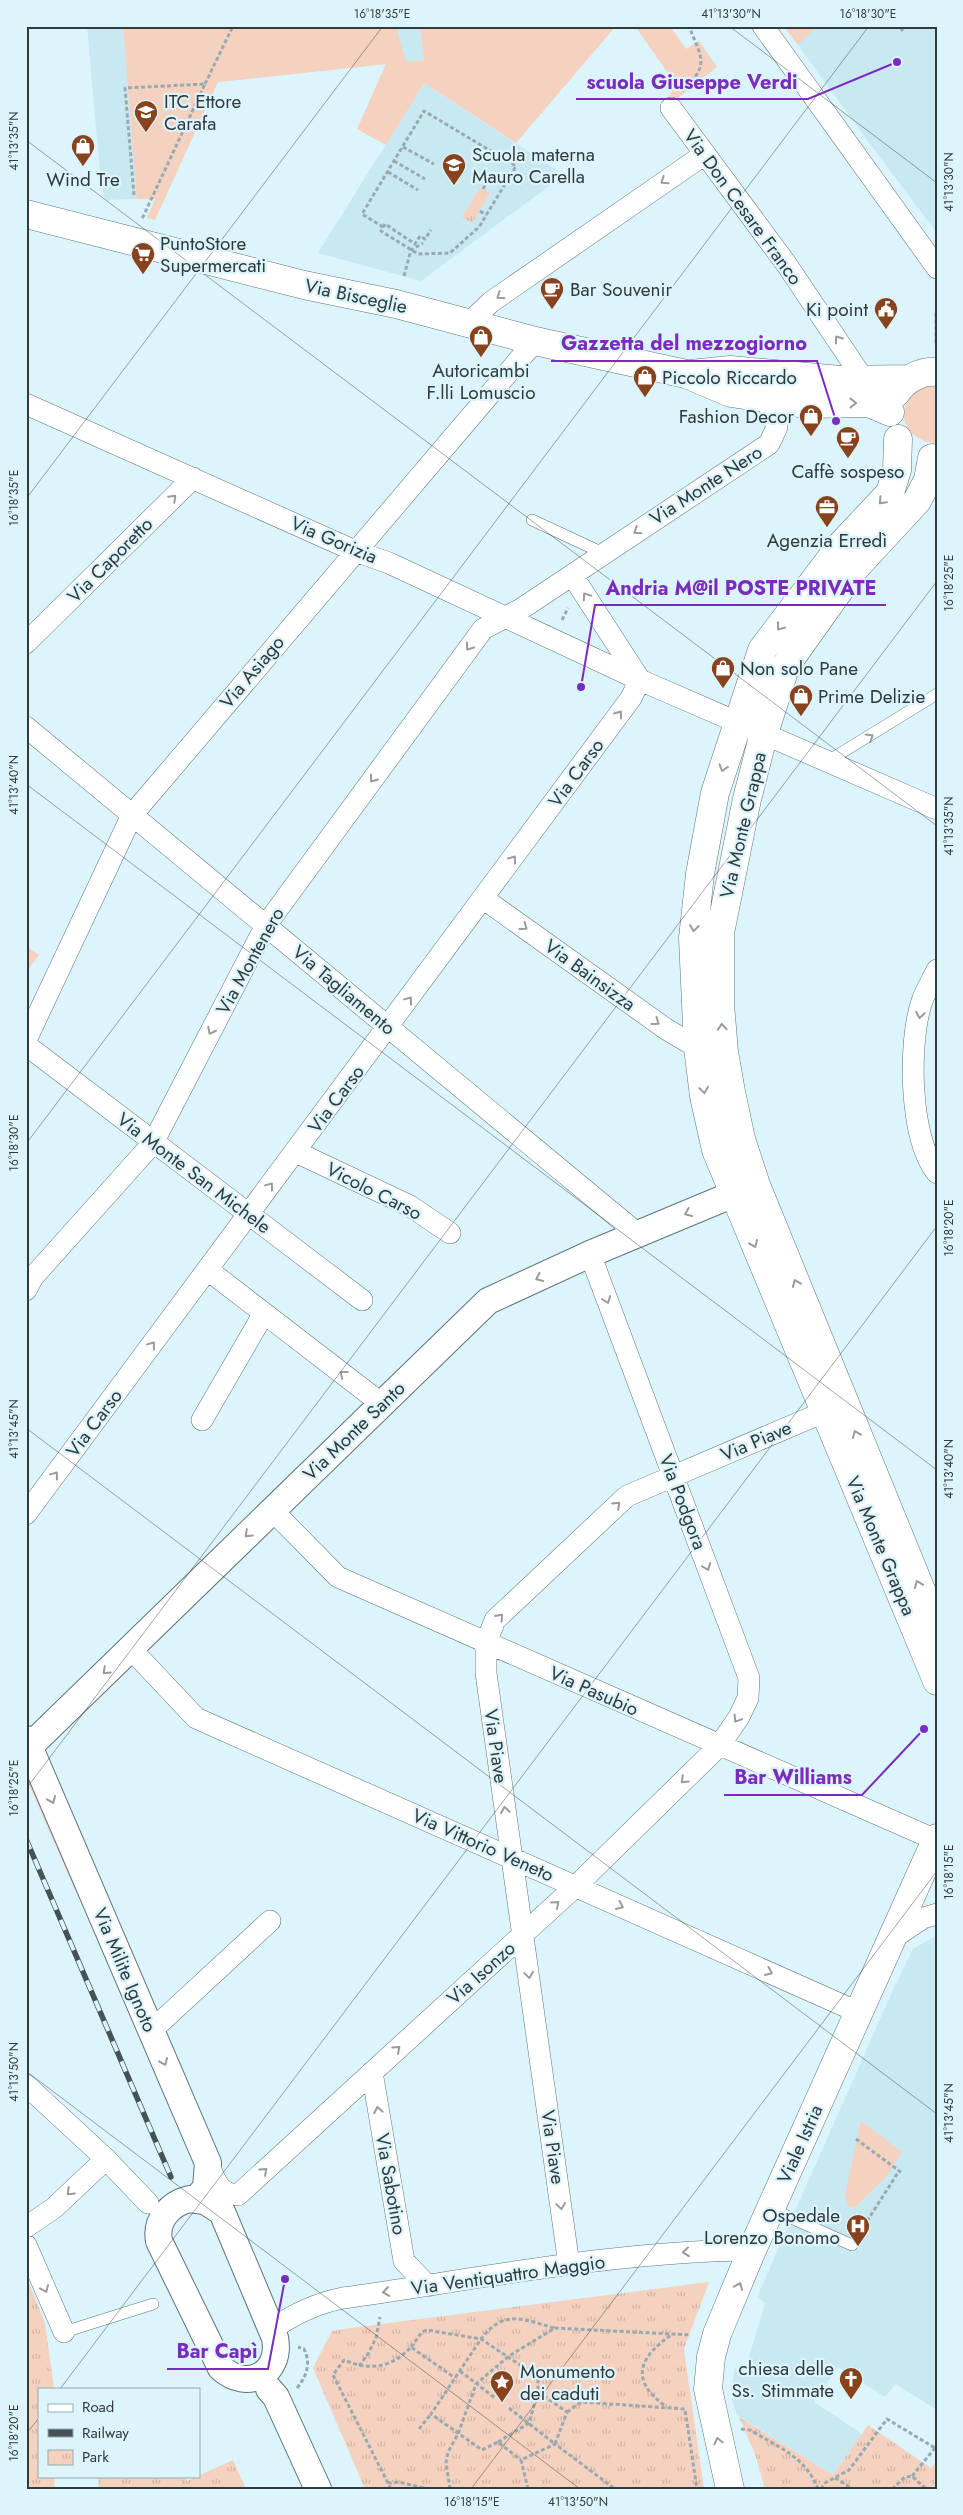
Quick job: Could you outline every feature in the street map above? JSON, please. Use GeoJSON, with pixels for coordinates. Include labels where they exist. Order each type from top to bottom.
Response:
{"type":"FeatureCollection","features":[{"type":"Feature","properties":{"kind":"main road","name":"Via Bisceglie"},"geometry":{"type":"LineString","coordinates":[[26,214],[304,285],[396,304],[535,341],[686,374],[731,393],[767,400],[805,404],[869,403],[890,412]]}},
{"type":"Feature","properties":{"kind":"main road","name":"Via Bisceglie"},"geometry":{"type":"LineString","coordinates":[[686,374],[730,370],[864,380],[909,379],[920,374],[937,372]]}},
{"type":"Feature","properties":{"kind":"main road"},"geometry":{"type":"LineString","coordinates":[[764,733],[786,665],[855,568],[917,501],[928,480],[934,458],[918,455],[907,449],[898,439],[891,426],[890,412],[893,399],[899,388],[909,379]]}},
{"type":"Feature","properties":{"kind":"main road"},"geometry":{"type":"LineString","coordinates":[[737,722],[762,650],[842,544],[890,493],[897,470],[898,439]]}},
{"type":"Feature","properties":{"kind":"main road","name":"Via Monte Grappa"},"geometry":{"type":"LineString","coordinates":[[737,722],[715,794],[700,874],[693,938],[693,980],[704,1096],[716,1150],[744,1190],[834,1408],[937,1681]]}},
{"type":"Feature","properties":{"kind":"main road","name":"Via Monte Grappa"},"geometry":{"type":"LineString","coordinates":[[744,1190],[741,1138],[724,1052],[720,1004],[720,933],[733,861],[764,733]]}},
{"type":"Feature","properties":{"kind":"main road","name":"Via Monte Grappa"},"geometry":{"type":"LineString","coordinates":[[834,1408],[937,1629]]}},
{"type":"Feature","properties":{"kind":"main road","name":"Viale Istria"},"geometry":{"type":"LineString","coordinates":[[730,2489],[709,2401],[711,2357],[717,2334],[752,2250],[775,2210],[858,2012],[895,1938],[936,1845]]}},
{"type":"Feature","properties":{"kind":"street"},"geometry":{"type":"LineString","coordinates":[[763,26],[937,268]]}},
{"type":"Feature","properties":{"kind":"street","name":"Via Don Cesare Franco"},"geometry":{"type":"LineString","coordinates":[[673,103],[705,154],[787,265],[864,380]]}},
{"type":"Feature","properties":{"kind":"street"},"geometry":{"type":"LineString","coordinates":[[469,323],[491,302],[705,154]]}},
{"type":"Feature","properties":{"kind":"street","name":"Via Asiago"},"geometry":{"type":"LineString","coordinates":[[26,1040],[132,815],[355,550],[535,341]]}},
{"type":"Feature","properties":{"kind":"street","name":"Via Monte Nero"},"geometry":{"type":"LineString","coordinates":[[505,617],[572,575],[769,444],[777,428],[767,400]]}},
{"type":"Feature","properties":{"kind":"street","name":"Via Gorizia"},"geometry":{"type":"LineString","coordinates":[[26,404],[355,550],[389,563],[640,680],[737,722]]}},
{"type":"Feature","properties":{"kind":"street","name":"Via Caporetto"},"geometry":{"type":"LineString","coordinates":[[26,643],[193,478]]}},
{"type":"Feature","properties":{"kind":"street"},"geometry":{"type":"LineString","coordinates":[[572,575],[640,680]]}},
{"type":"Feature","properties":{"kind":"street","name":"Via Montenero"},"geometry":{"type":"LineString","coordinates":[[26,1290],[33,1277],[154,1143],[266,925],[483,629],[505,617]]}},
{"type":"Feature","properties":{"kind":"street","name":"Via Carso"},"geometry":{"type":"LineString","coordinates":[[26,1514],[632,698],[640,680]]}},
{"type":"Feature","properties":{"kind":"street","name":"Via Monte Grappa"},"geometry":{"type":"LineString","coordinates":[[737,722],[764,733]]}},
{"type":"Feature","properties":{"kind":"street","name":"Via Tagliamento"},"geometry":{"type":"LineString","coordinates":[[26,727],[638,1234]]}},
{"type":"Feature","properties":{"kind":"street"},"geometry":{"type":"LineString","coordinates":[[764,733],[937,809]]}},
{"type":"Feature","properties":{"kind":"street","name":"Via Bainsizza"},"geometry":{"type":"LineString","coordinates":[[484,899],[666,1029],[698,1048]]}},
{"type":"Feature","properties":{"kind":"street"},"geometry":{"type":"LineString","coordinates":[[937,970],[922,1002],[914,1047],[914,1096],[922,1139],[932,1167],[937,1174]]}},
{"type":"Feature","properties":{"kind":"street","name":"Via Monte San Michele"},"geometry":{"type":"LineString","coordinates":[[26,1045],[362,1300]]}},
{"type":"Feature","properties":{"kind":"street","name":"Vicolo Carso"},"geometry":{"type":"LineString","coordinates":[[296,1152],[410,1206],[450,1233]]}},
{"type":"Feature","properties":{"kind":"street","name":"Via Monte Santo"},"geometry":{"type":"LineString","coordinates":[[28,1743],[130,1648],[488,1301],[590,1254],[744,1190]]}},
{"type":"Feature","properties":{"kind":"street","name":"Via Podgora"},"geometry":{"type":"LineString","coordinates":[[590,1254],[749,1678],[748,1698],[739,1717],[719,1746]]}},
{"type":"Feature","properties":{"kind":"street"},"geometry":{"type":"LineString","coordinates":[[208,1270],[382,1404]]}},
{"type":"Feature","properties":{"kind":"street"},"geometry":{"type":"LineString","coordinates":[[202,1420],[264,1313]]}},
{"type":"Feature","properties":{"kind":"street","name":"Via Piave"},"geometry":{"type":"LineString","coordinates":[[569,2265],[486,1674],[486,1643],[495,1620],[627,1496],[834,1408]]}},
{"type":"Feature","properties":{"kind":"street","name":"Via Pasubio"},"geometry":{"type":"LineString","coordinates":[[272,1510],[338,1577],[719,1746],[936,1845]]}},
{"type":"Feature","properties":{"kind":"street","name":"Via Vittorio Veneto"},"geometry":{"type":"LineString","coordinates":[[130,1648],[196,1718],[858,2012]]}},
{"type":"Feature","properties":{"kind":"street","name":"Via Milite Ignoto"},"geometry":{"type":"LineString","coordinates":[[28,1743],[208,2163],[206,2188],[196,2199]]}},
{"type":"Feature","properties":{"kind":"street","name":"Via Isonzo"},"geometry":{"type":"LineString","coordinates":[[229,2210],[372,2072],[576,1886],[719,1746]]}},
{"type":"Feature","properties":{"kind":"street"},"geometry":{"type":"LineString","coordinates":[[895,1938],[923,1918],[937,1914]]}},
{"type":"Feature","properties":{"kind":"street"},"geometry":{"type":"LineString","coordinates":[[151,2031],[270,1921]]}},
{"type":"Feature","properties":{"kind":"street","name":"Via Sabotino"},"geometry":{"type":"LineString","coordinates":[[372,2072],[404,2260],[428,2286]]}},
{"type":"Feature","properties":{"kind":"street"},"geometry":{"type":"LineString","coordinates":[[26,2085],[106,2159],[158,2212],[159,2241],[221,2368],[237,2378],[264,2379]]}},
{"type":"Feature","properties":{"kind":"street"},"geometry":{"type":"LineString","coordinates":[[26,2227],[54,2208],[106,2159]]}},
{"type":"Feature","properties":{"kind":"street"},"geometry":{"type":"LineString","coordinates":[[208,2163],[218,2187],[228,2194],[229,2210],[276,2347],[276,2358],[264,2379]]}},
{"type":"Feature","properties":{"kind":"street"},"geometry":{"type":"LineString","coordinates":[[158,2212],[177,2203],[196,2199],[229,2210]]}},
{"type":"Feature","properties":{"kind":"street"},"geometry":{"type":"LineString","coordinates":[[26,2245],[64,2332]]}},
{"type":"Feature","properties":{"kind":"street","name":"Via Ventiquattro Maggio"},"geometry":{"type":"LineString","coordinates":[[271,2330],[282,2322],[328,2301],[569,2265],[702,2251],[752,2250]]}},
{"type":"Feature","properties":{"kind":"street"},"geometry":{"type":"LineString","coordinates":[[264,2379],[276,2398],[318,2489]]}},
{"type":"Feature","properties":{"kind":"lane"},"geometry":{"type":"LineString","coordinates":[[532,520],[604,553]]}},
{"type":"Feature","properties":{"kind":"lane"},"geometry":{"type":"LineString","coordinates":[[828,761],[937,694]]}},
{"type":"Feature","properties":{"kind":"lane","name":"Viale Istria"},"geometry":{"type":"LineString","coordinates":[[775,2210],[895,1938]]}},
{"type":"Feature","properties":{"kind":"lane"},"geometry":{"type":"LineString","coordinates":[[775,2210],[852,2245]]}},
{"type":"Feature","properties":{"kind":"lane"},"geometry":{"type":"LineString","coordinates":[[64,2332],[153,2304]]}},
{"type":"Feature","properties":{"kind":"path"},"geometry":{"type":"LineString","coordinates":[[673,103],[699,74],[702,56],[689,26]]}},
{"type":"Feature","properties":{"kind":"path"},"geometry":{"type":"LineString","coordinates":[[901,31],[905,26]]}},
{"type":"Feature","properties":{"kind":"path"},"geometry":{"type":"LineString","coordinates":[[141,222],[232,28]]}},
{"type":"Feature","properties":{"kind":"path"},"geometry":{"type":"LineString","coordinates":[[134,195],[125,88],[205,84]]}},
{"type":"Feature","properties":{"kind":"path"},"geometry":{"type":"LineString","coordinates":[[424,111],[516,166],[479,227],[450,253],[418,254],[381,231],[383,227],[362,214],[424,111]]}},
{"type":"Feature","properties":{"kind":"path"},"geometry":{"type":"LineString","coordinates":[[403,147],[434,164]]}},
{"type":"Feature","properties":{"kind":"path"},"geometry":{"type":"LineString","coordinates":[[394,161],[425,178]]}},
{"type":"Feature","properties":{"kind":"path"},"geometry":{"type":"LineString","coordinates":[[388,172],[418,190]]}},
{"type":"Feature","properties":{"kind":"path"},"geometry":{"type":"LineString","coordinates":[[483,189],[487,182],[484,180]]}},
{"type":"Feature","properties":{"kind":"path"},"geometry":{"type":"LineString","coordinates":[[480,211],[486,215]]}},
{"type":"Feature","properties":{"kind":"path"},"geometry":{"type":"LineString","coordinates":[[383,227],[385,224],[415,244],[420,236],[425,239],[431,230]]}},
{"type":"Feature","properties":{"kind":"path"},"geometry":{"type":"LineString","coordinates":[[404,276],[410,250],[423,242]]}},
{"type":"Feature","properties":{"kind":"path"},"geometry":{"type":"LineString","coordinates":[[935,312],[936,343]]}},
{"type":"Feature","properties":{"kind":"path"},"geometry":{"type":"LineString","coordinates":[[852,2245],[900,2172],[856,2139]]}},
{"type":"Feature","properties":{"kind":"path"},"geometry":{"type":"LineString","coordinates":[[358,2366],[368,2354],[376,2338],[380,2317]]}},
{"type":"Feature","properties":{"kind":"path"},"geometry":{"type":"LineString","coordinates":[[419,2429],[490,2327],[507,2319],[523,2319],[555,2328],[696,2336]]}},
{"type":"Feature","properties":{"kind":"path"},"geometry":{"type":"LineString","coordinates":[[450,2489],[446,2463],[448,2452],[458,2434],[476,2384],[509,2356],[555,2328]]}},
{"type":"Feature","properties":{"kind":"path"},"geometry":{"type":"LineString","coordinates":[[390,2489],[334,2376],[344,2360],[358,2366],[378,2367],[392,2362],[411,2347],[422,2332],[427,2330],[481,2340],[538,2376],[538,2392],[529,2423],[482,2450],[431,2414]]}},
{"type":"Feature","properties":{"kind":"path"},"geometry":{"type":"LineString","coordinates":[[665,2406],[652,2396],[643,2382],[642,2369],[653,2348],[672,2335]]}},
{"type":"Feature","properties":{"kind":"path"},"geometry":{"type":"LineString","coordinates":[[411,2347],[455,2378]]}},
{"type":"Feature","properties":{"kind":"path"},"geometry":{"type":"LineString","coordinates":[[460,2371],[495,2398]]}},
{"type":"Feature","properties":{"kind":"path"},"geometry":{"type":"LineString","coordinates":[[538,2392],[567,2412]]}},
{"type":"Feature","properties":{"kind":"path"},"geometry":{"type":"LineString","coordinates":[[521,2460],[555,2444],[567,2412],[582,2402],[665,2406],[685,2409],[697,2489]]}},
{"type":"Feature","properties":{"kind":"path"},"geometry":{"type":"LineString","coordinates":[[509,2408],[614,2489]]}},
{"type":"Feature","properties":{"kind":"path"},"geometry":{"type":"LineString","coordinates":[[737,2428],[750,2430],[804,2463],[814,2476],[820,2489],[835,2477],[849,2470],[887,2419],[936,2448],[912,2476],[905,2477],[892,2489]]}},
{"type":"Feature","properties":{"kind":"path"},"geometry":{"type":"LineString","coordinates":[[498,2442],[521,2460],[528,2489]]}},
{"type":"Feature","properties":{"kind":"path"},"geometry":{"type":"LineString","coordinates":[[912,2476],[926,2489]]}},
{"type":"Feature","properties":{"kind":"path"},"geometry":{"type":"LineString","coordinates":[[835,2477],[852,2489]]}},
{"type":"Feature","properties":{"kind":"path"},"geometry":{"type":"LineString","coordinates":[[388,2484],[399,2482],[428,2489]]}},
{"type":"Feature","properties":{"kind":"path"},"geometry":{"type":"LineString","coordinates":[[781,2489],[787,2489]]}},
{"type":"Feature","properties":{"kind":"shaded area","name":"ITC Ettore Carafa"},"geometry":{"type":"Polygon","coordinates":[[[87,26],[420,26],[424,60],[218,82],[164,198],[105,200],[101,184],[87,26]]]}},
{"type":"Feature","properties":{"kind":"shaded area"},"geometry":{"type":"Polygon","coordinates":[[[784,26],[937,26],[937,233],[867,140],[784,26]]]}},
{"type":"Feature","properties":{"kind":"shaded area","name":"Scuola materna Mauro Carella"},"geometry":{"type":"Polygon","coordinates":[[[424,83],[564,175],[421,281],[318,253],[424,83]]]}},
{"type":"Feature","properties":{"kind":"shaded area","name":"Ospedale Lorenzo Bonomo"},"geometry":{"type":"Polygon","coordinates":[[[937,1935],[937,2410],[896,2384],[885,2397],[838,2367],[814,2402],[862,2434],[833,2475],[737,2415],[732,2400],[734,2368],[744,2374],[765,2303],[757,2297],[893,1990],[913,1949],[937,1935]]]}},
{"type":"Feature","properties":{"kind":"green space"},"geometry":{"type":"Polygon","coordinates":[[[123,26],[396,26],[406,62],[424,60],[420,26],[616,26],[516,143],[424,83],[386,145],[357,129],[386,64],[218,82],[155,220],[147,218],[155,199],[137,199],[123,26]]]}},
{"type":"Feature","properties":{"kind":"green space"},"geometry":{"type":"Polygon","coordinates":[[[635,26],[670,26],[686,49],[699,41],[717,67],[678,98],[659,108],[677,86],[635,26]]]}},
{"type":"Feature","properties":{"kind":"green space"},"geometry":{"type":"Polygon","coordinates":[[[784,26],[817,26],[798,45],[784,26]]]}},
{"type":"Feature","properties":{"kind":"green space"},"geometry":{"type":"Polygon","coordinates":[[[480,187],[490,193],[472,223],[462,217],[480,187]]]}},
{"type":"Feature","properties":{"kind":"green space"},"geometry":{"type":"Polygon","coordinates":[[[928,386],[937,387],[937,442],[934,443],[922,440],[913,434],[907,426],[904,417],[909,399],[917,391],[928,386]]]}},
{"type":"Feature","properties":{"kind":"green space"},"geometry":{"type":"Polygon","coordinates":[[[26,946],[39,955],[26,972],[26,946]]]}},
{"type":"Feature","properties":{"kind":"green space"},"geometry":{"type":"Polygon","coordinates":[[[26,1770],[78,1888],[75,1890],[26,1778],[26,1770]]]}},
{"type":"Feature","properties":{"kind":"green space"},"geometry":{"type":"Polygon","coordinates":[[[861,2121],[902,2152],[887,2176],[854,2208],[848,2206],[845,2195],[861,2121]]]}},
{"type":"Feature","properties":{"kind":"green space"},"geometry":{"type":"Polygon","coordinates":[[[26,2276],[45,2323],[54,2388],[38,2388],[38,2478],[55,2478],[54,2489],[26,2489],[26,2276]]]}},
{"type":"Feature","properties":{"kind":"green space"},"geometry":{"type":"Polygon","coordinates":[[[709,2282],[684,2349],[704,2489],[365,2489],[313,2368],[332,2331],[709,2282]]]}},
{"type":"Feature","properties":{"kind":"green space"},"geometry":{"type":"Polygon","coordinates":[[[739,2417],[833,2475],[868,2425],[931,2468],[937,2461],[937,2489],[765,2489],[755,2454],[739,2417]]]}},
{"type":"Feature","properties":{"kind":"green space"},"geometry":{"type":"Polygon","coordinates":[[[233,2460],[246,2489],[99,2489],[98,2478],[186,2478],[187,2481],[200,2478],[200,2475],[233,2460]]]}},
{"type":"Feature","properties":{"kind":"railway"},"geometry":{"type":"LineString","coordinates":[[26,1839],[171,2177]]}},
{"type":"Feature","properties":{"kind":"place","name":"scuola Giuseppe Verdi"},"geometry":{"type":"Point","coordinates":[897,62]}},
{"type":"Feature","properties":{"kind":"place","name":"ITC Ettore Carafa"},"geometry":{"type":"Point","coordinates":[146,133]}},
{"type":"Feature","properties":{"kind":"place","name":"Wind Tre"},"geometry":{"type":"Point","coordinates":[83,167]}},
{"type":"Feature","properties":{"kind":"place","name":"Scuola materna Mauro Carella"},"geometry":{"type":"Point","coordinates":[454,186]}},
{"type":"Feature","properties":{"kind":"place","name":"PuntoStore Supermercati"},"geometry":{"type":"Point","coordinates":[143,275]}},
{"type":"Feature","properties":{"kind":"place","name":"Bar Souvenir"},"geometry":{"type":"Point","coordinates":[552,310]}},
{"type":"Feature","properties":{"kind":"place","name":"Ki point"},"geometry":{"type":"Point","coordinates":[886,330]}},
{"type":"Feature","properties":{"kind":"place","name":"Autoricambi F.lli Lomuscio"},"geometry":{"type":"Point","coordinates":[481,358]}},
{"type":"Feature","properties":{"kind":"place","name":"Piccolo Riccardo"},"geometry":{"type":"Point","coordinates":[645,398]}},
{"type":"Feature","properties":{"kind":"place","name":"Gazzetta del mezzogiorno"},"geometry":{"type":"Point","coordinates":[836,421]}},
{"type":"Feature","properties":{"kind":"place","name":"Fashion Decor"},"geometry":{"type":"Point","coordinates":[811,437]}},
{"type":"Feature","properties":{"kind":"place","name":"Caffè sospeso"},"geometry":{"type":"Point","coordinates":[848,459]}},
{"type":"Feature","properties":{"kind":"place","name":"Agenzia Erredì"},"geometry":{"type":"Point","coordinates":[827,528]}},
{"type":"Feature","properties":{"kind":"place","name":"Andria M@il POSTE PRIVATE"},"geometry":{"type":"Point","coordinates":[581,687]}},
{"type":"Feature","properties":{"kind":"place","name":"Non solo Pane"},"geometry":{"type":"Point","coordinates":[723,689]}},
{"type":"Feature","properties":{"kind":"place","name":"Prime Delizie"},"geometry":{"type":"Point","coordinates":[801,717]}},
{"type":"Feature","properties":{"kind":"place","name":"Bar Williams"},"geometry":{"type":"Point","coordinates":[924,1729]}},
{"type":"Feature","properties":{"kind":"place","name":"Ospedale Lorenzo Bonomo"},"geometry":{"type":"Point","coordinates":[858,2247]}},
{"type":"Feature","properties":{"kind":"place","name":"Bar Capì"},"geometry":{"type":"Point","coordinates":[285,2279]}},
{"type":"Feature","properties":{"kind":"place","name":"chiesa delle Ss. Stimmate"},"geometry":{"type":"Point","coordinates":[851,2400]}},
{"type":"Feature","properties":{"kind":"place","name":"Monumento dei caduti"},"geometry":{"type":"Point","coordinates":[502,2403]}}]}
